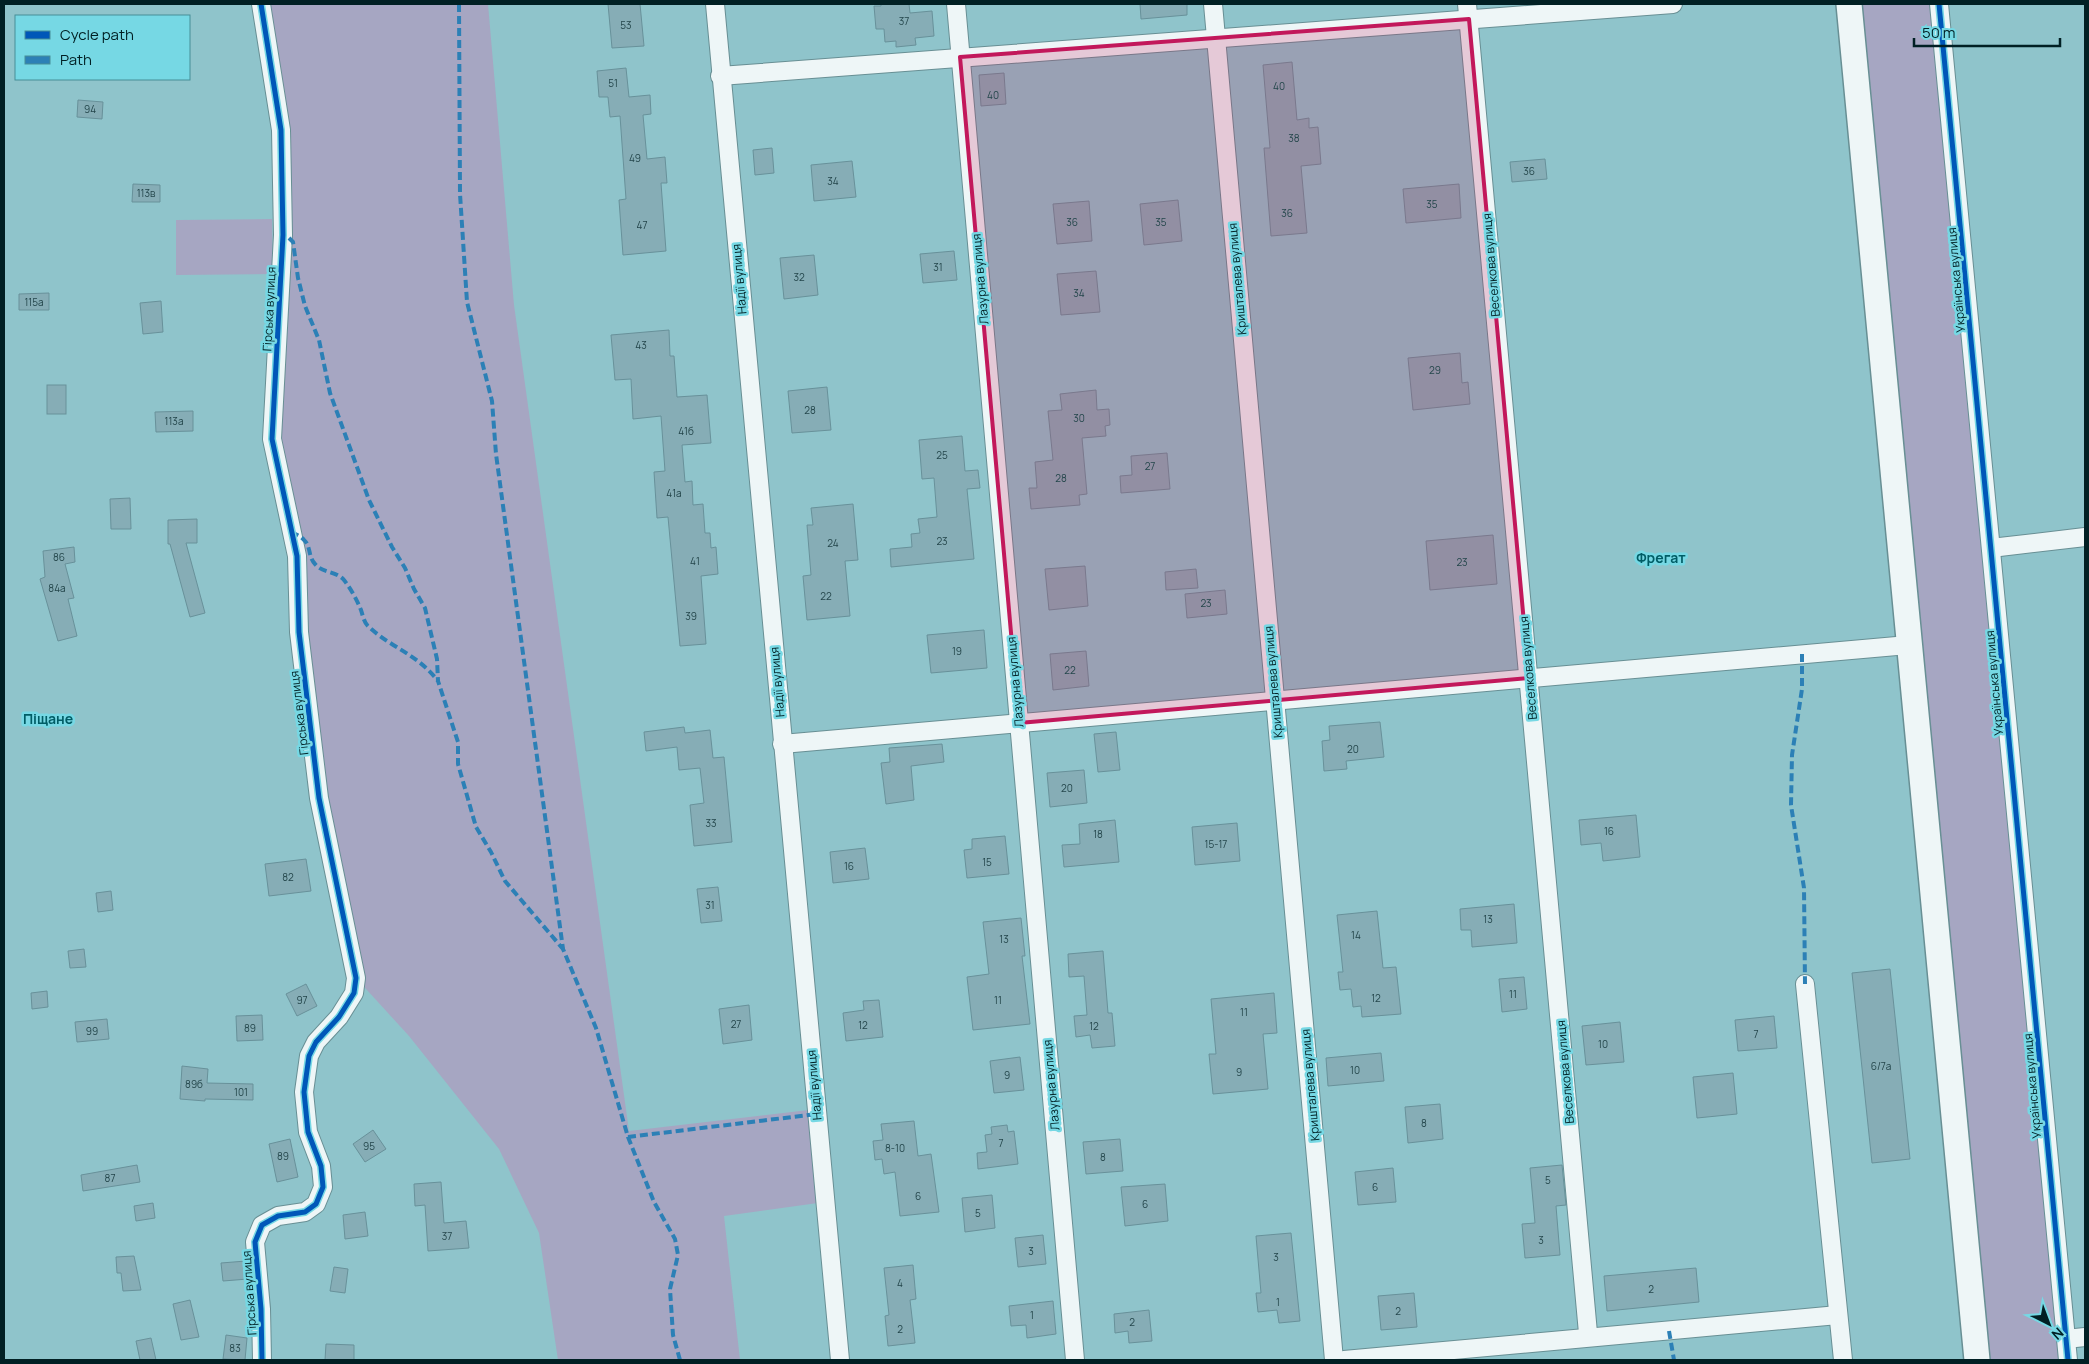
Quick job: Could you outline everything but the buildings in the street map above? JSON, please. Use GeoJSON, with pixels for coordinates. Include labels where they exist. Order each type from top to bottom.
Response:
{"type":"FeatureCollection","features":[{"type":"Feature","properties":{"kind":"street","name":"Гірська вулиця"},"geometry":{"type":"LineString","coordinates":[[261,4],[282,130],[283,235],[272,439],[297,556],[299,632],[318,798],[356,978],[354,993],[339,1017],[316,1042],[309,1056],[304,1092],[308,1132],[321,1166],[323,1187],[316,1204],[305,1212],[278,1216],[262,1224],[255,1242],[261,1309],[262,1360]]}},
{"type":"Feature","properties":{"kind":"street","name":"Надії вулиця"},"geometry":{"type":"LineString","coordinates":[[715,4],[720,76],[840,1360]]}},
{"type":"Feature","properties":{"kind":"street","name":"Лазурна вулиця"},"geometry":{"type":"LineString","coordinates":[[956,4],[1075,1360]]}},
{"type":"Feature","properties":{"kind":"street","name":"Кришталева вулиця"},"geometry":{"type":"LineString","coordinates":[[1213,4],[1334,1360]]}},
{"type":"Feature","properties":{"kind":"street"},"geometry":{"type":"LineString","coordinates":[[720,76],[1216,38],[1468,11],[1673,4]]}},
{"type":"Feature","properties":{"kind":"street"},"geometry":{"type":"LineString","coordinates":[[1848,4],[1977,1360]]}},
{"type":"Feature","properties":{"kind":"street","name":"Українська вулиця"},"geometry":{"type":"LineString","coordinates":[[1939,4],[2068,1360]]}},
{"type":"Feature","properties":{"kind":"street","name":"Веселкова вулиця"},"geometry":{"type":"LineString","coordinates":[[1468,11],[1588,1333]]}},
{"type":"Feature","properties":{"kind":"street"},"geometry":{"type":"LineString","coordinates":[[1991,548],[2085,537]]}},
{"type":"Feature","properties":{"kind":"street"},"geometry":{"type":"LineString","coordinates":[[782,744],[1908,645]]}},
{"type":"Feature","properties":{"kind":"street"},"geometry":{"type":"LineString","coordinates":[[1805,984],[1843,1360]]}},
{"type":"Feature","properties":{"kind":"street"},"geometry":{"type":"LineString","coordinates":[[1344,1360],[1508,1353],[1838,1315]]}},
{"type":"Feature","properties":{"kind":"street"},"geometry":{"type":"LineString","coordinates":[[2066,1339],[2085,1337]]}},
{"type":"Feature","properties":{"kind":"highlighted area"},"geometry":{"type":"Polygon","coordinates":[[[1469,19],[1529,678],[1019,723],[960,57],[1469,19]]]}},
{"type":"Feature","properties":{"kind":"shaded area"},"geometry":{"type":"Polygon","coordinates":[[[261,4],[488,4],[514,305],[629,1131],[817,1109],[825,1202],[724,1216],[740,1360],[558,1360],[539,1233],[499,1149],[409,1036],[356,978],[299,632],[272,439],[283,235],[261,4]]]}},
{"type":"Feature","properties":{"kind":"shaded area"},"geometry":{"type":"Polygon","coordinates":[[[1862,4],[1939,4],[2068,1360],[1989,1360],[1862,4]]]}},
{"type":"Feature","properties":{"kind":"shaded area"},"geometry":{"type":"Polygon","coordinates":[[[272,219],[273,274],[176,275],[176,220],[272,219]]]}},
{"type":"Feature","properties":{"kind":"marked path"},"geometry":{"type":"LineString","coordinates":[[459,4],[460,194],[467,302],[492,401],[496,454],[563,949],[596,1028],[628,1137],[654,1202],[675,1239],[678,1255],[670,1289],[673,1335],[680,1360]]}},
{"type":"Feature","properties":{"kind":"marked path"},"geometry":{"type":"LineString","coordinates":[[289,238],[293,242],[298,278],[305,306],[319,340],[330,393],[369,500],[425,608],[437,659],[438,681],[458,742],[458,764],[476,827],[505,881],[563,949]]}},
{"type":"Feature","properties":{"kind":"marked path"},"geometry":{"type":"LineString","coordinates":[[291,532],[306,542],[311,558],[318,567],[344,580],[356,598],[367,625],[387,641],[413,657],[438,681]]}},
{"type":"Feature","properties":{"kind":"marked path"},"geometry":{"type":"LineString","coordinates":[[1802,654],[1802,689],[1792,755],[1791,805],[1804,888],[1805,984]]}},
{"type":"Feature","properties":{"kind":"marked path"},"geometry":{"type":"LineString","coordinates":[[628,1137],[817,1114]]}},
{"type":"Feature","properties":{"kind":"marked path"},"geometry":{"type":"LineString","coordinates":[[1669,1331],[1674,1360]]}},
{"type":"Feature","properties":{"kind":"cycle path"},"geometry":{"type":"LineString","coordinates":[[261,4],[281,130],[283,235],[272,439],[297,556],[299,632],[319,798],[356,978],[354,993],[339,1017],[316,1042],[309,1056],[304,1092],[308,1132],[321,1166],[323,1187],[316,1204],[305,1212],[278,1216],[262,1225],[255,1242],[261,1309],[262,1360]]}},
{"type":"Feature","properties":{"kind":"cycle path"},"geometry":{"type":"LineString","coordinates":[[1939,4],[2068,1360]]}},
{"type":"Feature","properties":{"kind":"district","name":"Фрегат"},"geometry":{"type":"Point","coordinates":[1661,557]}},
{"type":"Feature","properties":{"kind":"district","name":"Піщане"},"geometry":{"type":"Point","coordinates":[48,718]}}]}
